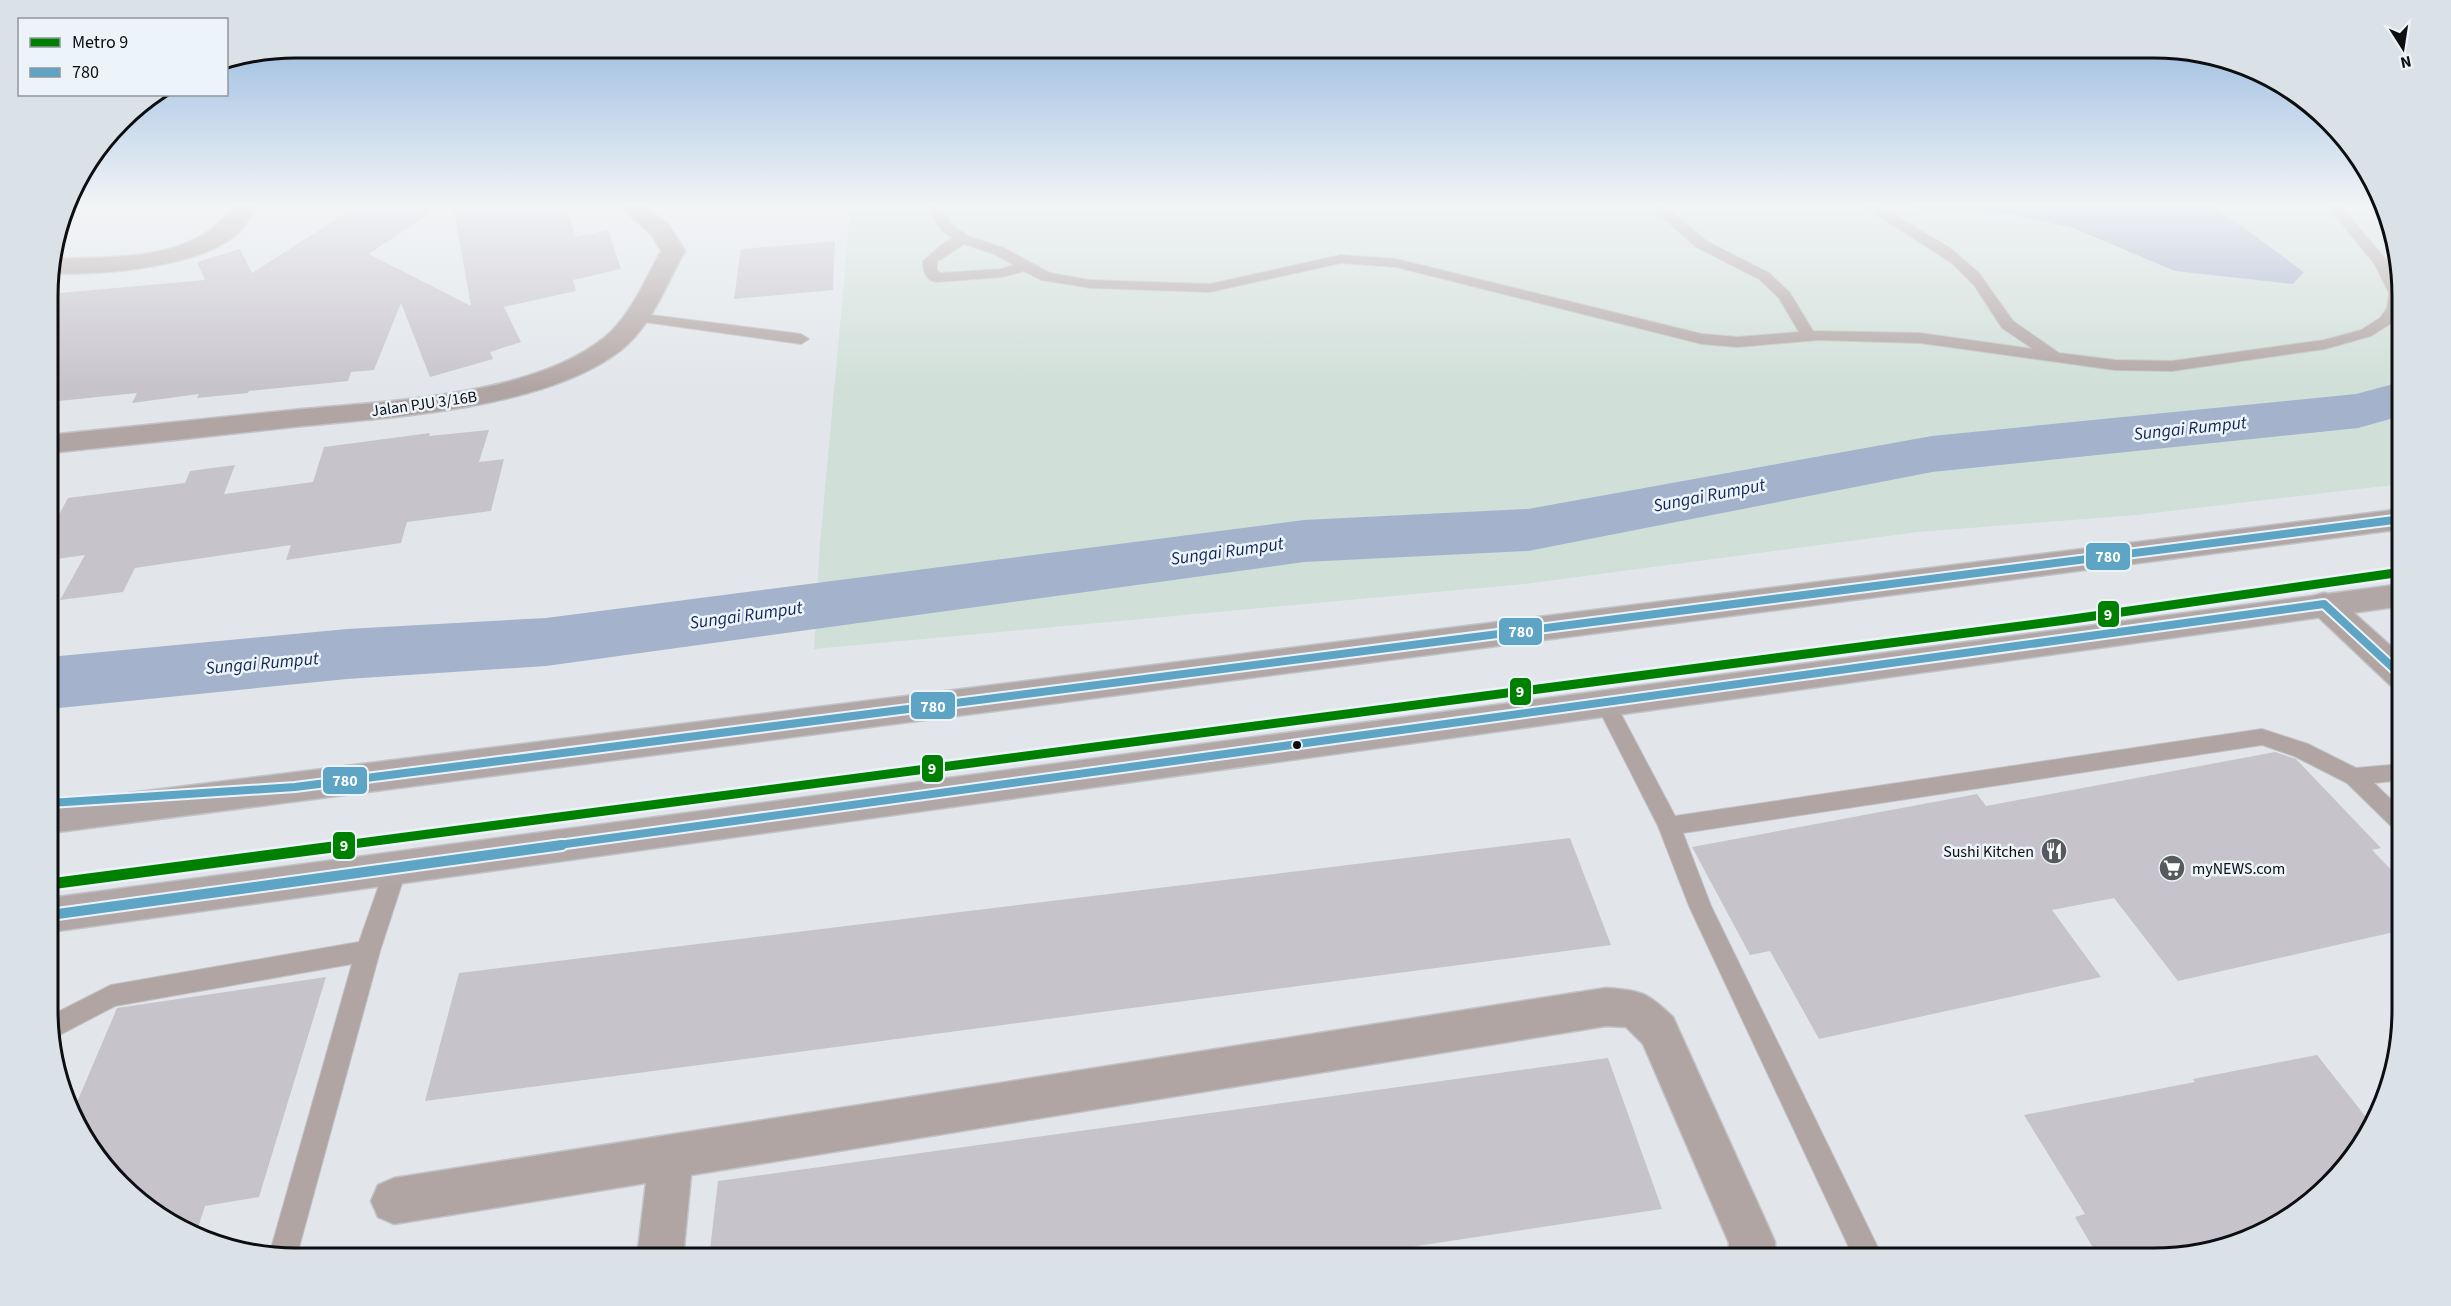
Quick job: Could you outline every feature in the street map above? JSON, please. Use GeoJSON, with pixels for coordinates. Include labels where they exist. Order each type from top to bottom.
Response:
{"type":"FeatureCollection","features":[{"type":"Feature","properties":{"kind":"main road"},"geometry":{"type":"LineString","coordinates":[[58,817],[2392,520]]}},
{"type":"Feature","properties":{"kind":"main road"},"geometry":{"type":"LineString","coordinates":[[58,914],[2392,596]]}},
{"type":"Feature","properties":{"kind":"main road"},"geometry":{"type":"LineString","coordinates":[[58,930],[139,903]]}},
{"type":"Feature","properties":{"kind":"street","name":"Jalan PJU 3/16B"},"geometry":{"type":"LineString","coordinates":[[58,443],[422,405],[473,398],[521,386],[573,367],[615,343],[635,317],[664,266]]}},
{"type":"Feature","properties":{"kind":"street"},"geometry":{"type":"LineString","coordinates":[[2324,604],[2392,663]]}},
{"type":"Feature","properties":{"kind":"street"},"geometry":{"type":"LineString","coordinates":[[394,1201],[1606,1007],[1636,1009],[1658,1031],[1752,1242],[1752,1248]]}},
{"type":"Feature","properties":{"kind":"street"},"geometry":{"type":"LineString","coordinates":[[661,1248],[671,1157]]}},
{"type":"Feature","properties":{"kind":"lane"},"geometry":{"type":"LineString","coordinates":[[930,266],[930,272],[936,278],[1002,273],[1025,266],[1046,277],[1090,284],[1210,288],[1311,266]]}},
{"type":"Feature","properties":{"kind":"lane"},"geometry":{"type":"LineString","coordinates":[[1408,266],[1702,339],[1738,342],[1808,335],[1920,338],[2115,365],[2172,366],[2325,344],[2366,333],[2385,321],[2392,311]]}},
{"type":"Feature","properties":{"kind":"lane"},"geometry":{"type":"LineString","coordinates":[[1744,266],[1764,276],[1785,296],[1808,335]]}},
{"type":"Feature","properties":{"kind":"lane"},"geometry":{"type":"LineString","coordinates":[[1962,266],[1986,288],[2004,321],[2020,335],[2059,358]]}},
{"type":"Feature","properties":{"kind":"lane"},"geometry":{"type":"LineString","coordinates":[[2383,266],[2392,285]]}},
{"type":"Feature","properties":{"kind":"lane"},"geometry":{"type":"LineString","coordinates":[[635,317],[801,339]]}},
{"type":"Feature","properties":{"kind":"lane"},"geometry":{"type":"LineString","coordinates":[[1605,702],[1669,826],[1700,906],[1864,1248]]}},
{"type":"Feature","properties":{"kind":"lane"},"geometry":{"type":"LineString","coordinates":[[1669,826],[2262,737],[2301,750],[2354,777],[2392,813]]}},
{"type":"Feature","properties":{"kind":"lane"},"geometry":{"type":"LineString","coordinates":[[2354,777],[2392,773]]}},
{"type":"Feature","properties":{"kind":"lane"},"geometry":{"type":"LineString","coordinates":[[285,1247],[368,951],[396,868]]}},
{"type":"Feature","properties":{"kind":"lane"},"geometry":{"type":"LineString","coordinates":[[59,1024],[111,996],[368,951]]}},
{"type":"Feature","properties":{"kind":"shaded area"},"geometry":{"type":"Polygon","coordinates":[[[845,266],[2390,266],[2392,485],[2136,515],[1918,532],[1524,584],[814,649],[820,544],[845,266]]]}},
{"type":"Feature","properties":{"kind":"water"},"geometry":{"type":"Polygon","coordinates":[[[2163,266],[2296,266],[2304,272],[2293,284],[2175,271],[2163,266]]]}},
{"type":"Feature","properties":{"kind":"building"},"geometry":{"type":"Polygon","coordinates":[[[199,266],[248,266],[252,273],[263,266],[392,266],[471,306],[464,266],[620,266],[621,269],[573,280],[576,291],[504,307],[521,342],[490,352],[493,359],[430,377],[401,303],[374,370],[351,372],[348,381],[197,398],[199,394],[132,403],[137,393],[58,401],[58,293],[205,280],[199,266]]]}},
{"type":"Feature","properties":{"kind":"building"},"geometry":{"type":"Polygon","coordinates":[[[739,266],[834,266],[833,290],[734,299],[739,266]]]}},
{"type":"Feature","properties":{"kind":"building"},"geometry":{"type":"Polygon","coordinates":[[[489,430],[479,462],[504,459],[491,511],[407,522],[401,543],[286,560],[291,545],[135,568],[123,592],[60,600],[85,555],[58,559],[58,516],[68,498],[185,483],[190,471],[235,465],[224,494],[313,482],[324,447],[430,433],[429,436],[489,430]]]}},
{"type":"Feature","properties":{"kind":"building"},"geometry":{"type":"Polygon","coordinates":[[[2275,752],[2296,759],[2381,848],[2372,850],[2392,871],[2392,932],[2178,981],[2114,898],[2052,910],[2101,977],[1819,1039],[1770,951],[1750,955],[1692,847],[1977,794],[1986,806],[2275,752]]]}},
{"type":"Feature","properties":{"kind":"building"},"geometry":{"type":"Polygon","coordinates":[[[1570,838],[1611,945],[425,1101],[459,973],[1570,838]]]}},
{"type":"Feature","properties":{"kind":"building"},"geometry":{"type":"Polygon","coordinates":[[[326,977],[259,1197],[205,1206],[199,1226],[177,1216],[152,1198],[128,1178],[108,1154],[90,1129],[77,1102],[117,1008],[326,977]]]}},
{"type":"Feature","properties":{"kind":"building"},"geometry":{"type":"Polygon","coordinates":[[[2317,1055],[2367,1118],[2352,1142],[2323,1178],[2287,1207],[2260,1223],[2231,1235],[2201,1243],[2155,1248],[2093,1248],[2075,1217],[2085,1214],[2024,1115],[2195,1082],[2193,1079],[2317,1055]]]}},
{"type":"Feature","properties":{"kind":"building"},"geometry":{"type":"Polygon","coordinates":[[[1608,1058],[1662,1209],[1404,1248],[710,1248],[718,1181],[1608,1058]]]}},
{"type":"Feature","properties":{"kind":"waterway","name":"Sungai Rumput"},"geometry":{"type":"LineString","coordinates":[[58,682],[347,654],[546,642],[1304,541],[1528,530],[1932,454],[2358,411],[2392,402]]}},
{"type":"Feature","properties":{"kind":"metro line","name":"9"},"geometry":{"type":"LineString","coordinates":[[58,883],[2066,620],[2392,573]]}},
{"type":"Feature","properties":{"kind":"transit line","name":"780"},"geometry":{"type":"LineString","coordinates":[[58,802],[295,787],[2392,520]]}},
{"type":"Feature","properties":{"kind":"transit line","name":"780"},"geometry":{"type":"LineString","coordinates":[[58,914],[2324,604],[2392,667]]}},
{"type":"Feature","properties":{"kind":"place","name":"Sushi Kitchen"},"geometry":{"type":"Point","coordinates":[2054,851]}},
{"type":"Feature","properties":{"kind":"place","name":"myNEWS.com"},"geometry":{"type":"Point","coordinates":[2172,868]}}]}
